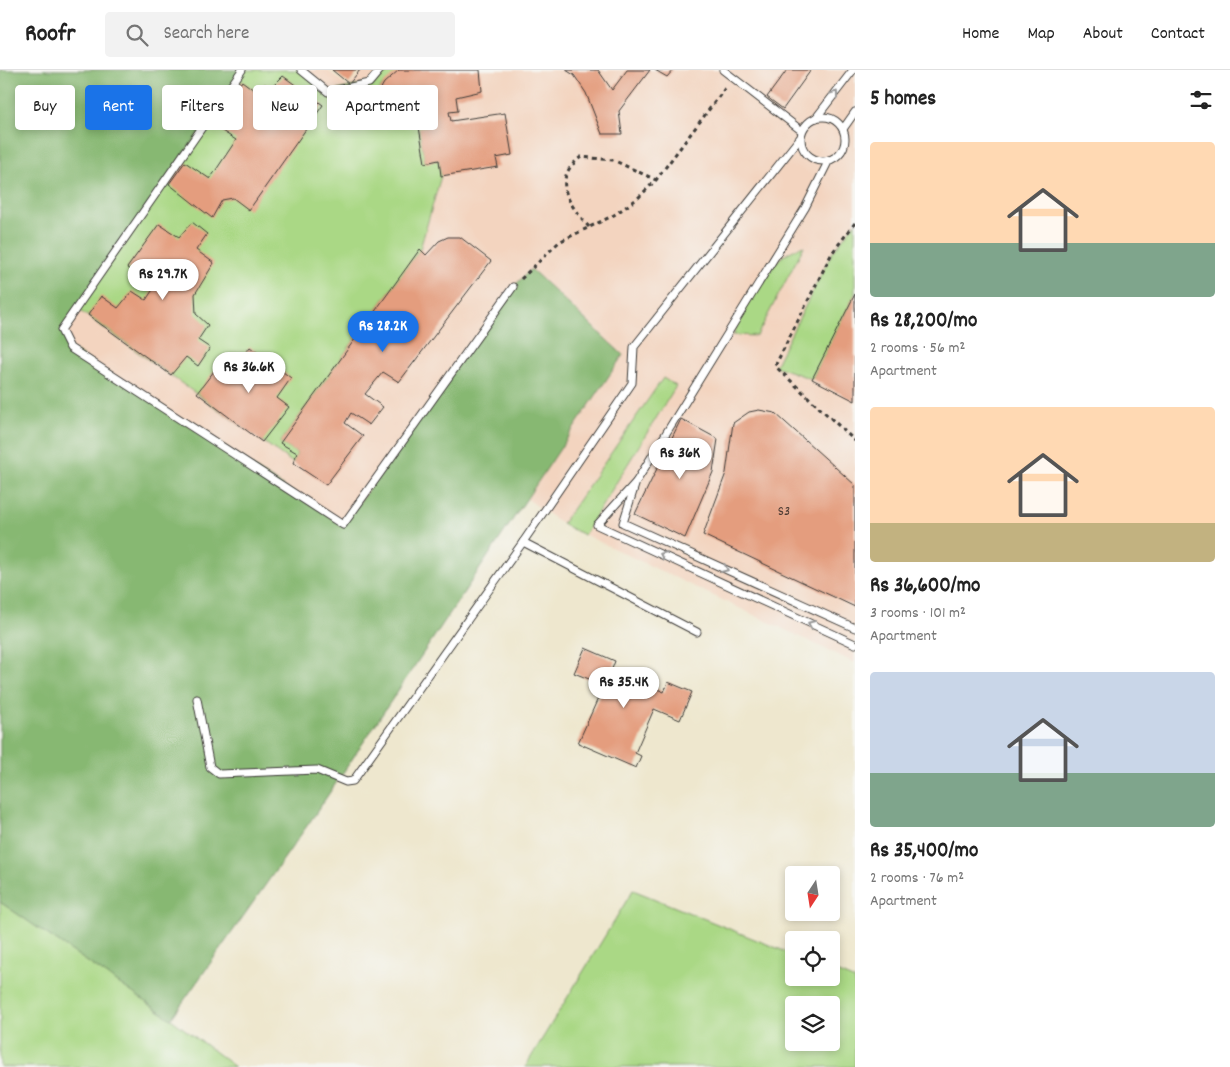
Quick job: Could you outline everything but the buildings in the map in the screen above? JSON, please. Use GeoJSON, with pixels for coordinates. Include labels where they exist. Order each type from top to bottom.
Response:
{"type":"FeatureCollection","features":[{"type":"Feature","properties":{"kind":"lane"},"geometry":{"type":"LineString","coordinates":[[242,70],[61,330],[70,348],[343,525],[513,287]]}},
{"type":"Feature","properties":{"kind":"lane"},"geometry":{"type":"LineString","coordinates":[[301,70],[328,92],[369,83],[380,70]]}},
{"type":"Feature","properties":{"kind":"lane"},"geometry":{"type":"LineString","coordinates":[[197,699],[210,767],[219,774],[317,770],[346,782],[353,781],[523,542],[632,383],[634,346],[801,135],[810,120],[832,118],[843,129],[845,136],[842,151],[829,160],[822,161],[809,156],[804,151],[801,135],[723,70]]}},
{"type":"Feature","properties":{"kind":"lane"},"geometry":{"type":"LineString","coordinates":[[816,118],[852,70]]}},
{"type":"Feature","properties":{"kind":"lane"},"geometry":{"type":"LineString","coordinates":[[843,129],[855,112]]}},
{"type":"Feature","properties":{"kind":"lane"},"geometry":{"type":"LineString","coordinates":[[829,160],[800,216],[636,482],[598,525],[855,644]]}},
{"type":"Feature","properties":{"kind":"lane"},"geometry":{"type":"LineString","coordinates":[[636,482],[623,523],[855,628]]}},
{"type":"Feature","properties":{"kind":"lane"},"geometry":{"type":"LineString","coordinates":[[523,542],[697,632]]}},
{"type":"Feature","properties":{"kind":"path"},"geometry":{"type":"LineString","coordinates":[[513,287],[559,242],[614,215],[637,199],[656,180],[733,78]]}},
{"type":"Feature","properties":{"kind":"path"},"geometry":{"type":"LineString","coordinates":[[589,227],[574,210],[565,195],[565,177],[571,164],[581,157],[613,160],[656,180]]}},
{"type":"Feature","properties":{"kind":"path"},"geometry":{"type":"LineString","coordinates":[[855,224],[832,253],[775,366],[855,441]]}},
{"type":"Feature","properties":{"kind":"shaded area"},"geometry":{"type":"Polygon","coordinates":[[[0,70],[328,70],[346,85],[327,85],[327,130],[438,130],[438,85],[350,85],[364,70],[855,70],[855,663],[562,524],[526,498],[314,816],[84,649],[0,70]]]}},
{"type":"Feature","properties":{"kind":"green space"},"geometry":{"type":"Polygon","coordinates":[[[0,70],[242,70],[232,85],[162,85],[162,130],[200,130],[61,329],[70,348],[343,525],[513,287],[531,269],[623,355],[314,816],[171,1019],[0,902],[0,70]]]}},
{"type":"Feature","properties":{"kind":"green space"},"geometry":{"type":"Polygon","coordinates":[[[242,70],[301,70],[327,91],[327,130],[419,130],[425,162],[439,160],[441,176],[420,249],[280,443],[297,453],[293,463],[76,308],[200,130],[243,130],[243,85],[232,85],[242,70]]]}},
{"type":"Feature","properties":{"kind":"green space"},"geometry":{"type":"Polygon","coordinates":[[[380,70],[399,70],[396,75],[384,84],[360,85],[369,83],[380,70]]]}},
{"type":"Feature","properties":{"kind":"green space"},"geometry":{"type":"Polygon","coordinates":[[[855,223],[855,294],[812,379],[775,366],[832,253],[855,223]]]}},
{"type":"Feature","properties":{"kind":"green space"},"geometry":{"type":"Polygon","coordinates":[[[804,246],[757,336],[733,335],[752,294],[768,270],[790,252],[804,246]]]}},
{"type":"Feature","properties":{"kind":"green space"},"geometry":{"type":"Polygon","coordinates":[[[663,378],[676,386],[584,535],[562,524],[663,378]]]}},
{"type":"Feature","properties":{"kind":"green space"},"geometry":{"type":"Polygon","coordinates":[[[633,890],[785,951],[785,986],[840,986],[840,974],[855,980],[855,1067],[525,1067],[633,890]]]}},
{"type":"Feature","properties":{"kind":"green space"},"geometry":{"type":"Polygon","coordinates":[[[0,902],[171,1019],[235,1067],[0,1067],[0,902]]]}}]}
